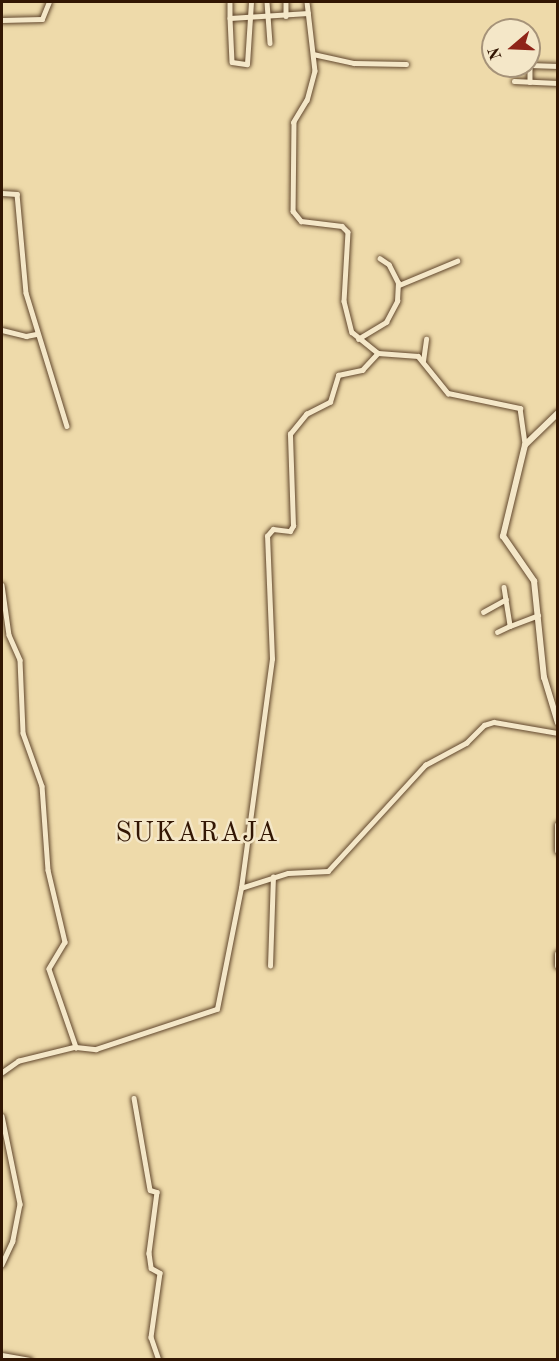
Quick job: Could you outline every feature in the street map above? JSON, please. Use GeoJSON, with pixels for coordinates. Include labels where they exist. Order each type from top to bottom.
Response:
{"type":"FeatureCollection","features":[{"type":"Feature","properties":{"kind":"main road"},"geometry":{"type":"LineString","coordinates":[[558,413],[525,445],[503,542],[531,574],[540,614],[544,677],[558,723]]}},
{"type":"Feature","properties":{"kind":"main road"},"geometry":{"type":"LineString","coordinates":[[558,825],[558,851]]}},
{"type":"Feature","properties":{"kind":"main road"},"geometry":{"type":"LineString","coordinates":[[558,954],[558,966]]}},
{"type":"Feature","properties":{"kind":"street"},"geometry":{"type":"LineString","coordinates":[[2,20],[42,19],[50,2]]}},
{"type":"Feature","properties":{"kind":"street"},"geometry":{"type":"LineString","coordinates":[[230,2],[232,62],[246,64],[251,18],[250,2]]}},
{"type":"Feature","properties":{"kind":"street"},"geometry":{"type":"LineString","coordinates":[[267,2],[270,43]]}},
{"type":"Feature","properties":{"kind":"street"},"geometry":{"type":"LineString","coordinates":[[286,2],[286,16]]}},
{"type":"Feature","properties":{"kind":"street"},"geometry":{"type":"LineString","coordinates":[[307,2],[313,54],[311,91],[294,122],[293,211],[301,221],[342,226],[348,232],[344,301],[352,332],[378,353],[418,356],[448,393],[520,408],[525,445]]}},
{"type":"Feature","properties":{"kind":"street"},"geometry":{"type":"LineString","coordinates":[[230,18],[308,13]]}},
{"type":"Feature","properties":{"kind":"street"},"geometry":{"type":"LineString","coordinates":[[313,54],[354,63],[406,64]]}},
{"type":"Feature","properties":{"kind":"street"},"geometry":{"type":"LineString","coordinates":[[541,65],[558,66]]}},
{"type":"Feature","properties":{"kind":"street"},"geometry":{"type":"LineString","coordinates":[[514,81],[558,83]]}},
{"type":"Feature","properties":{"kind":"street"},"geometry":{"type":"LineString","coordinates":[[2,193],[17,194],[22,272],[36,333],[67,426]]}},
{"type":"Feature","properties":{"kind":"street"},"geometry":{"type":"LineString","coordinates":[[358,339],[388,318],[399,285],[389,265],[380,259]]}},
{"type":"Feature","properties":{"kind":"street"},"geometry":{"type":"LineString","coordinates":[[399,285],[457,261]]}},
{"type":"Feature","properties":{"kind":"street"},"geometry":{"type":"LineString","coordinates":[[2,330],[26,336],[36,333]]}},
{"type":"Feature","properties":{"kind":"street"},"geometry":{"type":"LineString","coordinates":[[423,361],[426,339]]}},
{"type":"Feature","properties":{"kind":"street"},"geometry":{"type":"LineString","coordinates":[[2,1073],[19,1061],[76,1047],[96,1049],[217,1009],[241,888],[272,659],[267,536],[270,530],[290,531],[293,526],[290,434],[306,414],[330,402],[338,375],[362,370],[378,353]]}},
{"type":"Feature","properties":{"kind":"street"},"geometry":{"type":"LineString","coordinates":[[2,585],[9,635],[20,660],[23,734],[42,786],[48,870],[65,942],[49,969],[76,1047]]}},
{"type":"Feature","properties":{"kind":"street"},"geometry":{"type":"LineString","coordinates":[[504,586],[510,626]]}},
{"type":"Feature","properties":{"kind":"street"},"geometry":{"type":"LineString","coordinates":[[483,612],[506,599]]}},
{"type":"Feature","properties":{"kind":"street"},"geometry":{"type":"LineString","coordinates":[[497,632],[540,614]]}},
{"type":"Feature","properties":{"kind":"street"},"geometry":{"type":"LineString","coordinates":[[241,888],[273,877],[328,871],[425,765],[466,743],[488,723],[558,733]]}},
{"type":"Feature","properties":{"kind":"street"},"geometry":{"type":"LineString","coordinates":[[270,966],[273,877]]}},
{"type":"Feature","properties":{"kind":"street"},"geometry":{"type":"LineString","coordinates":[[134,1098],[150,1190],[157,1191],[149,1253],[150,1267],[160,1273],[151,1337],[159,1359]]}},
{"type":"Feature","properties":{"kind":"street"},"geometry":{"type":"LineString","coordinates":[[2,1116],[20,1204],[14,1241],[2,1265]]}},
{"type":"Feature","properties":{"kind":"street"},"geometry":{"type":"LineString","coordinates":[[2,1355],[30,1359]]}},
{"type":"Feature","properties":{"kind":"district","name":"SUKARAJA"},"geometry":{"type":"Point","coordinates":[197,834]}}]}
